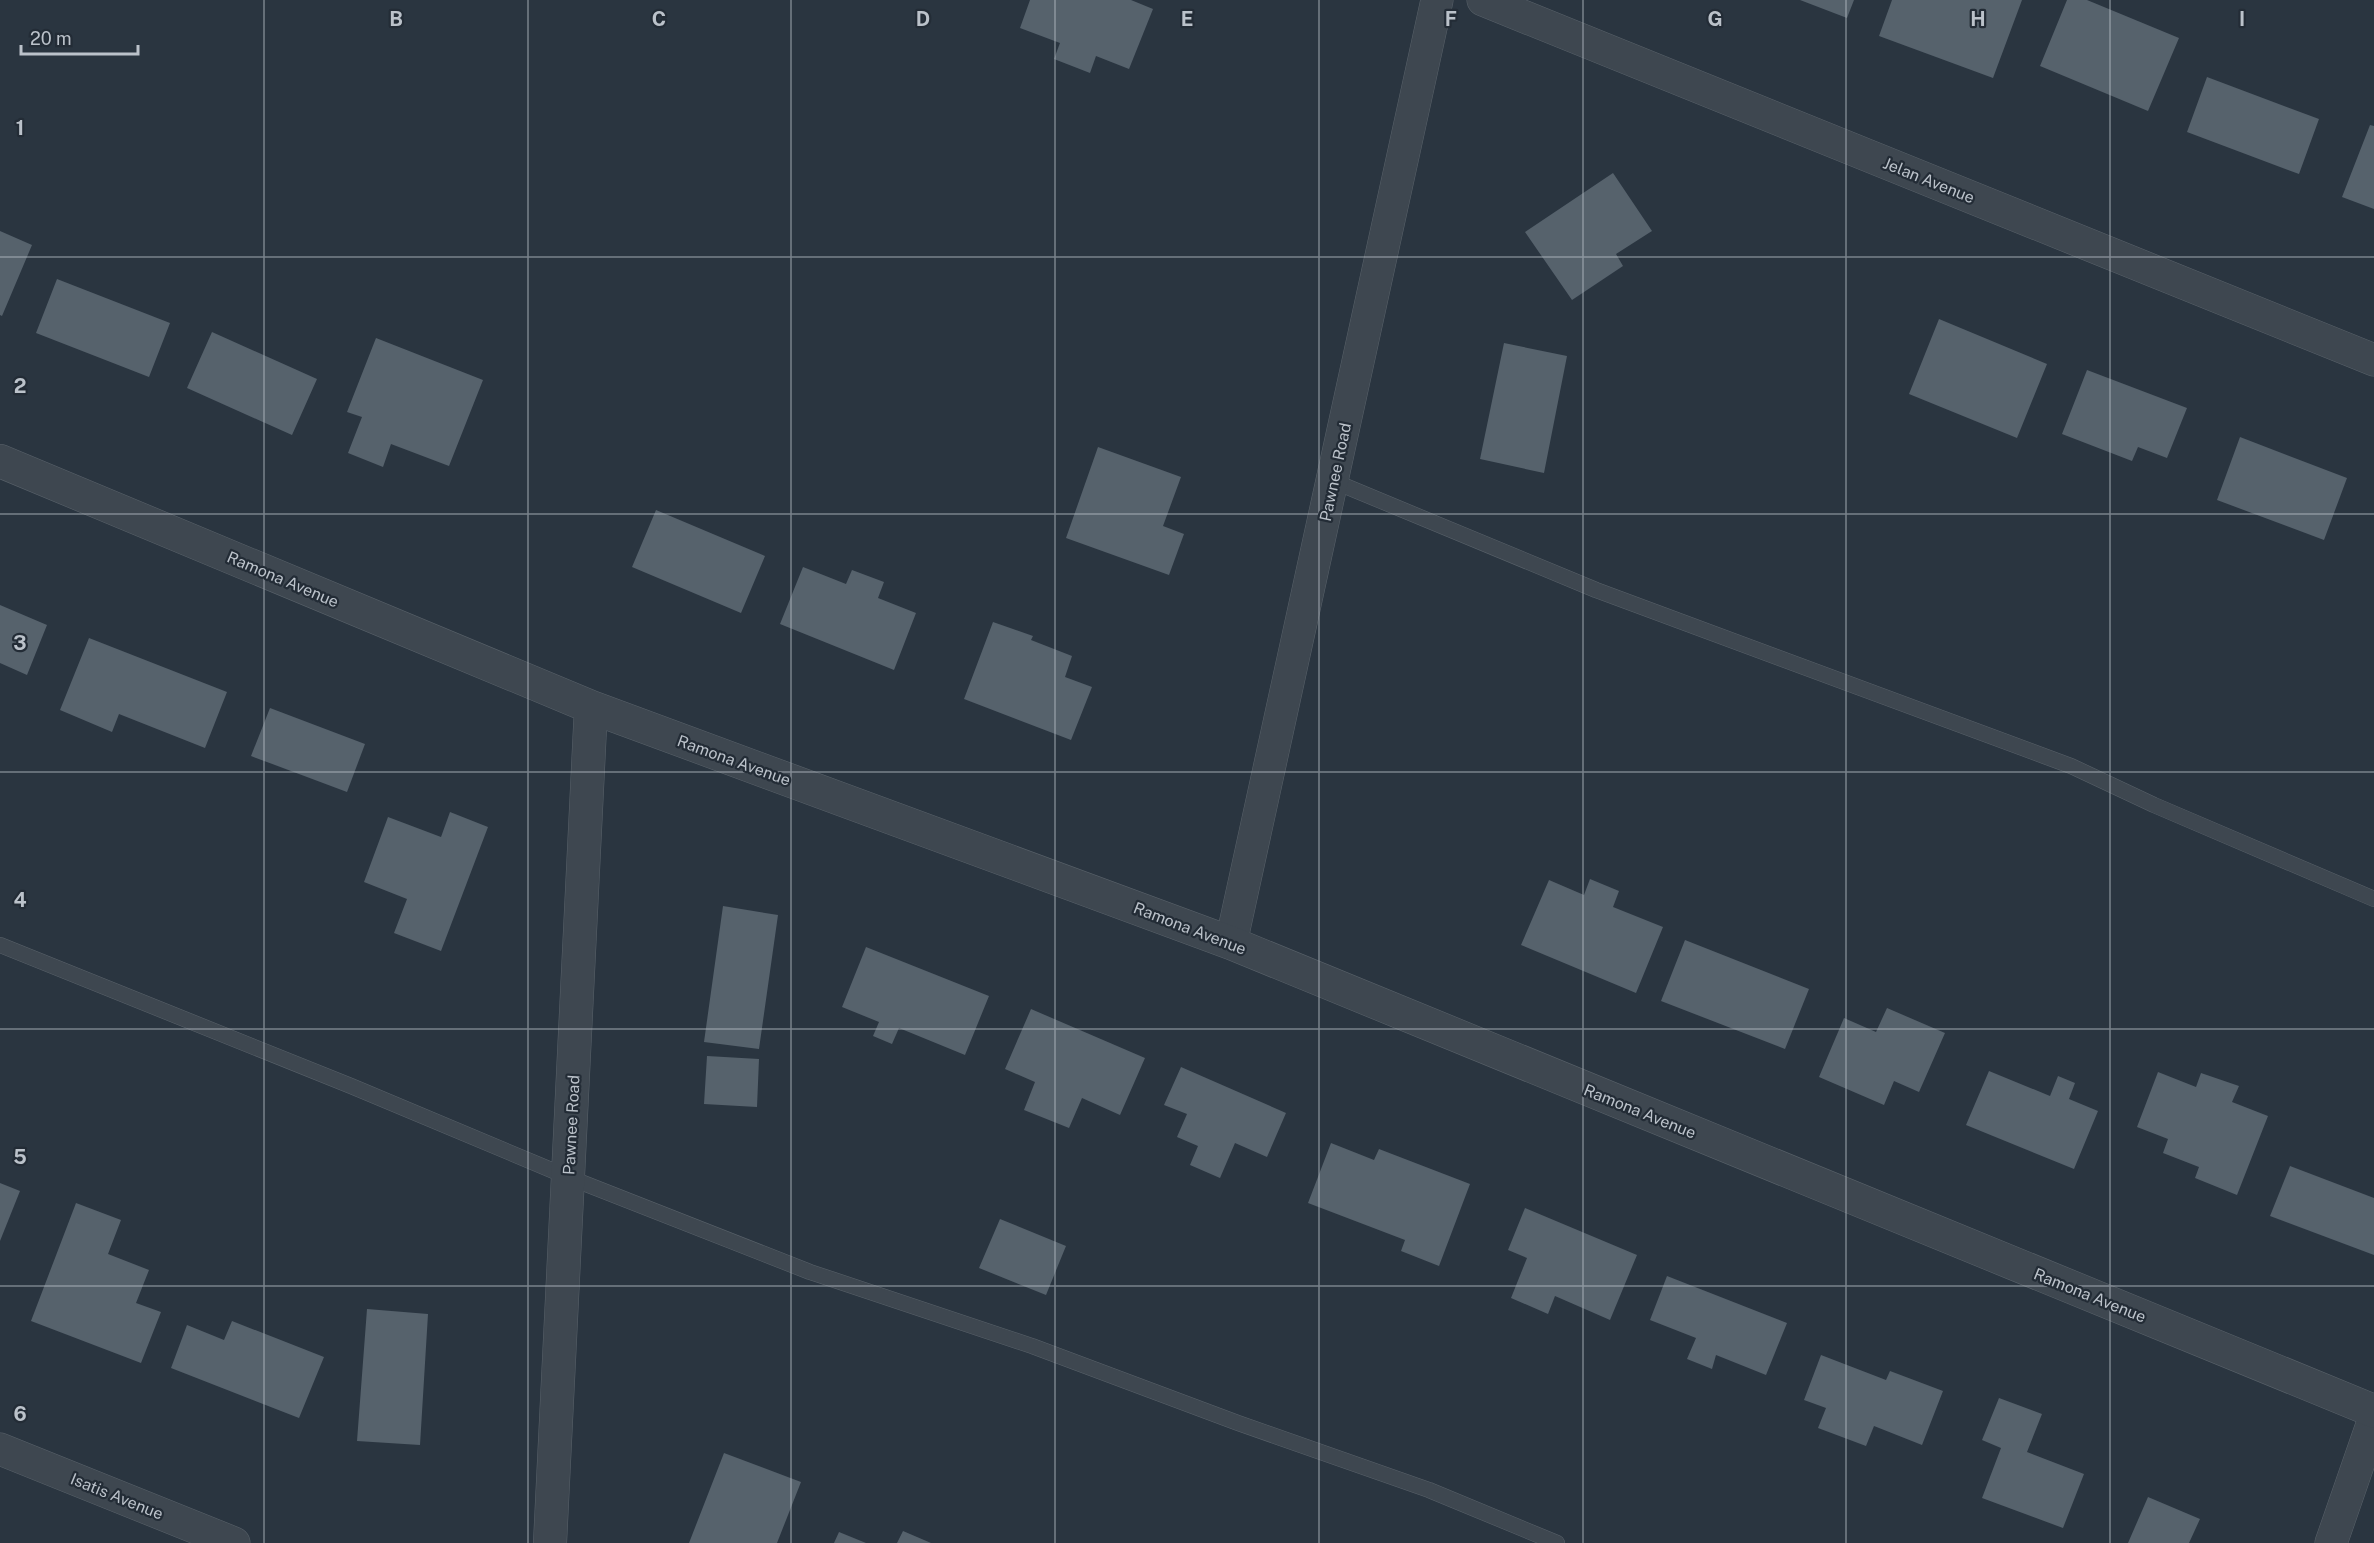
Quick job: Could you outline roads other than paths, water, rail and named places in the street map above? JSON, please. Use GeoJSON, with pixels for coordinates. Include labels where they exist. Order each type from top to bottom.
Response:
{"type":"FeatureCollection","features":[{"type":"Feature","properties":{"kind":"street","name":"Pawnee Road"},"geometry":{"type":"LineString","coordinates":[[1231,943],[1437,0]]}},
{"type":"Feature","properties":{"kind":"street","name":"Jelan Avenue"},"geometry":{"type":"LineString","coordinates":[[1483,0],[2374,360]]}},
{"type":"Feature","properties":{"kind":"street","name":"Ramona Avenue"},"geometry":{"type":"LineString","coordinates":[[0,461],[591,707],[1231,943],[2374,1411]]}},
{"type":"Feature","properties":{"kind":"street","name":"Pawnee Road"},"geometry":{"type":"LineString","coordinates":[[550,1543],[591,707]]}},
{"type":"Feature","properties":{"kind":"street"},"geometry":{"type":"LineString","coordinates":[[2331,1543],[2374,1419]]}},
{"type":"Feature","properties":{"kind":"street","name":"Isatis Avenue"},"geometry":{"type":"LineString","coordinates":[[0,1449],[234,1543]]}},
{"type":"Feature","properties":{"kind":"lane"},"geometry":{"type":"LineString","coordinates":[[1333,481],[1596,590],[2071,766],[2165,810],[2374,899]]}},
{"type":"Feature","properties":{"kind":"lane"},"geometry":{"type":"LineString","coordinates":[[0,945],[351,1086],[568,1177],[820,1276],[1032,1346],[1238,1423],[1429,1490],[1557,1543]]}}]}
